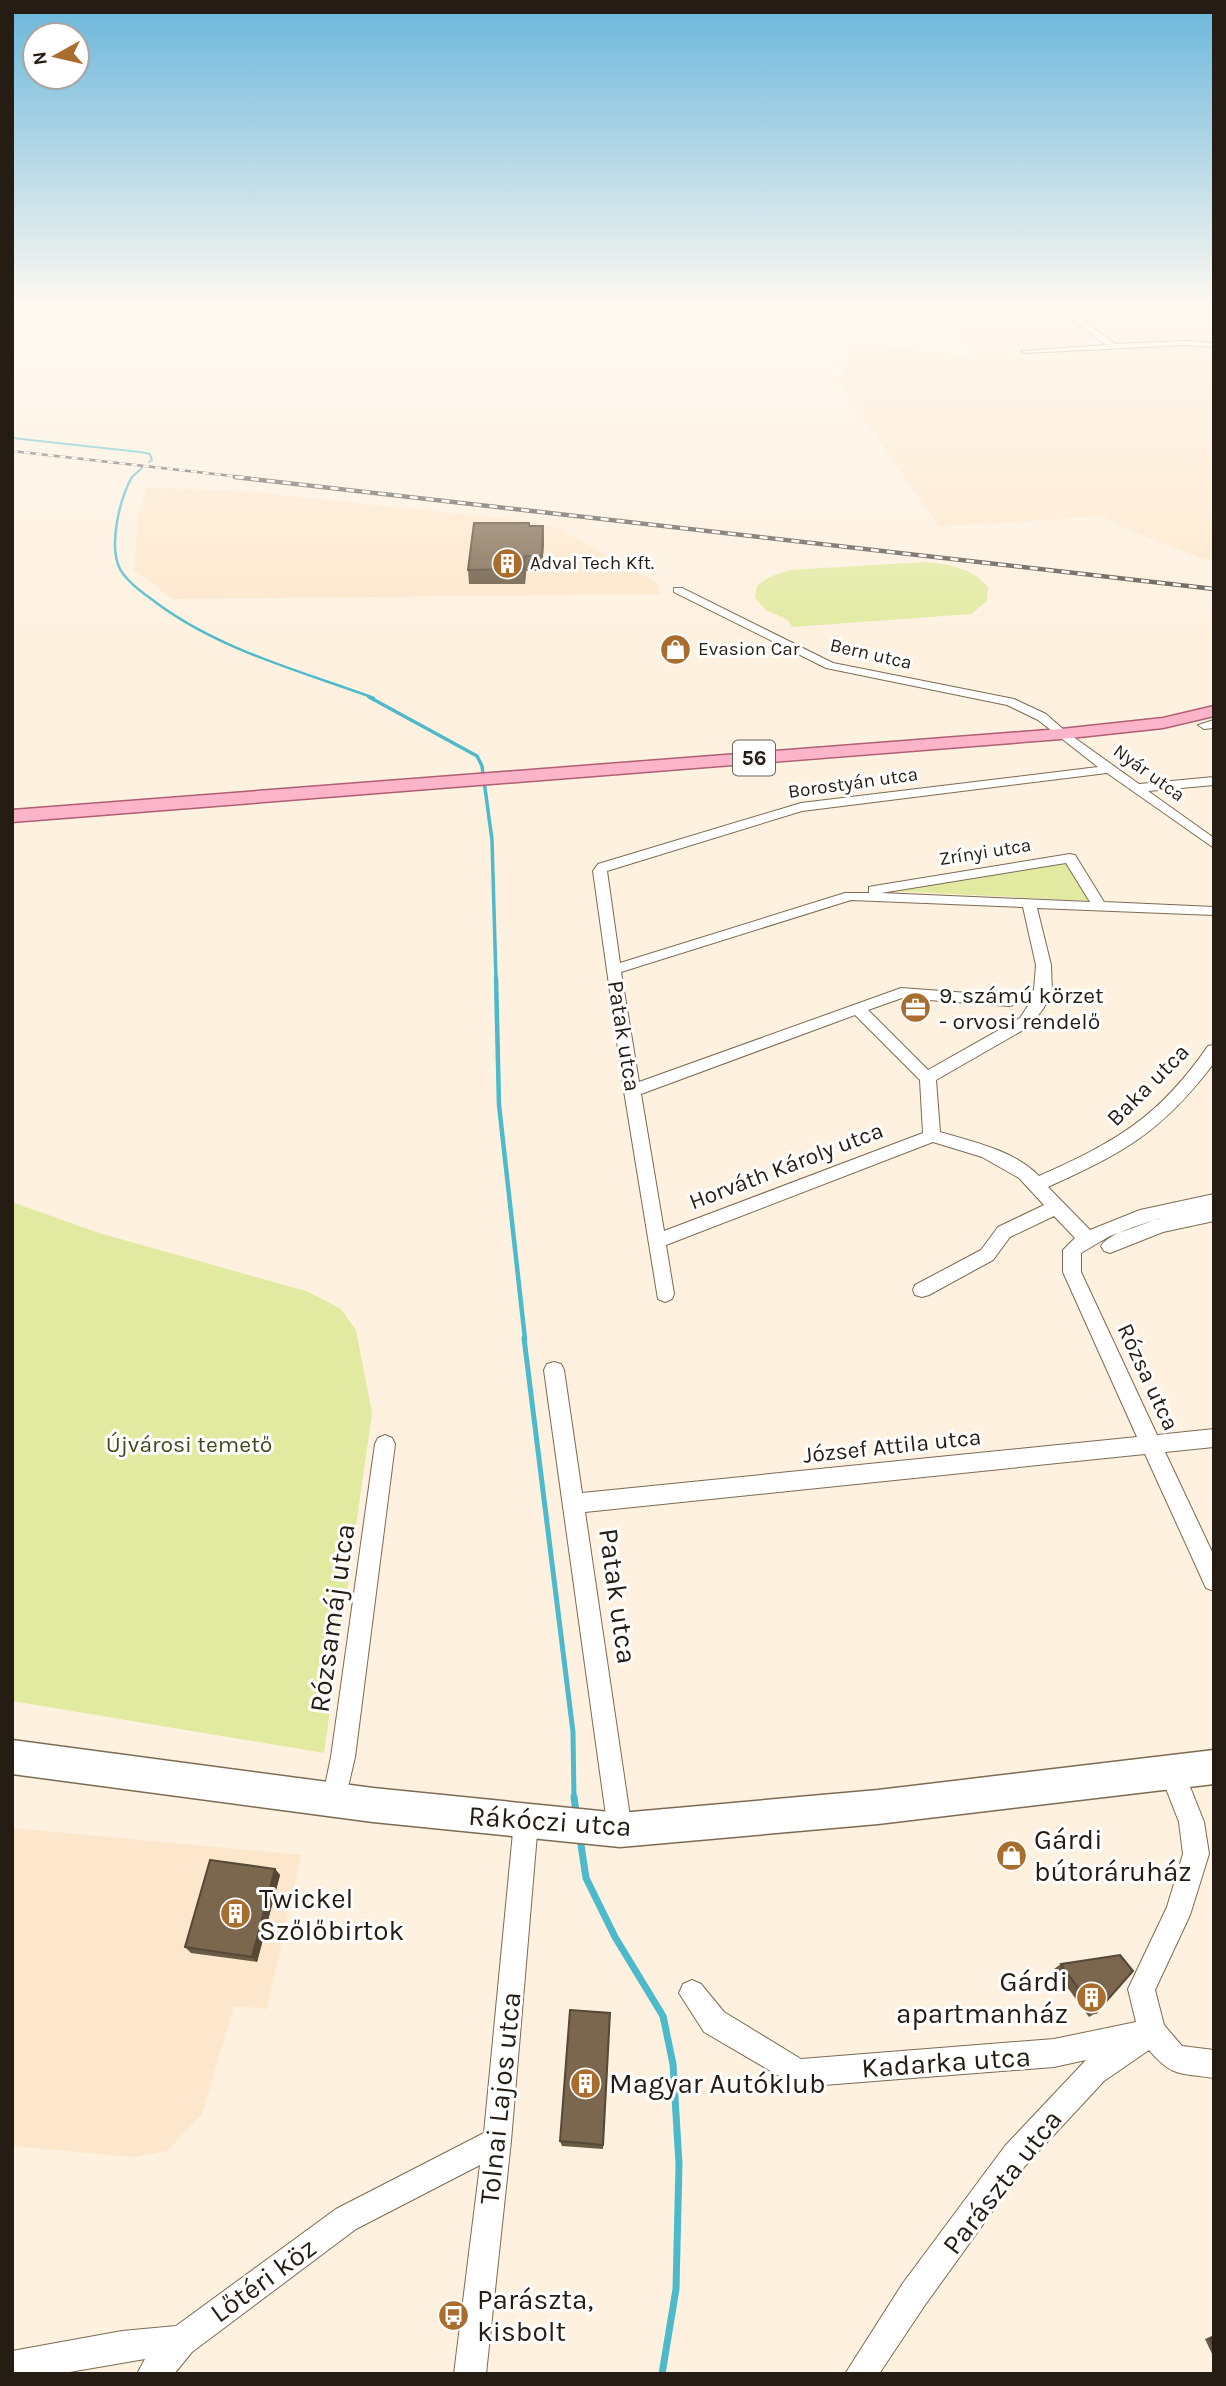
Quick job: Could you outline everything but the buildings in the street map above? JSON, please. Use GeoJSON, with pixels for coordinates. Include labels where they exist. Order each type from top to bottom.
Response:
{"type":"FeatureCollection","features":[{"type":"Feature","properties":{"kind":"main road","name":"56"},"geometry":{"type":"LineString","coordinates":[[12,816],[1211,720]]}},
{"type":"Feature","properties":{"kind":"street","name":"Bern utca"},"geometry":{"type":"LineString","coordinates":[[678,590],[830,666],[1010,702],[1042,717],[1061,734]]}},
{"type":"Feature","properties":{"kind":"street","name":"Nyár utca"},"geometry":{"type":"LineString","coordinates":[[1061,734],[1214,844]]}},
{"type":"Feature","properties":{"kind":"street","name":"Borostyán utca"},"geometry":{"type":"LineString","coordinates":[[608,864],[801,807],[1110,769]]}},
{"type":"Feature","properties":{"kind":"street"},"geometry":{"type":"LineString","coordinates":[[1136,788],[1214,781]]}},
{"type":"Feature","properties":{"kind":"street","name":"Zrínyi utca"},"geometry":{"type":"LineString","coordinates":[[614,970],[850,896],[960,874],[1070,858],[1100,907]]}},
{"type":"Feature","properties":{"kind":"street","name":"Patak utca"},"geometry":{"type":"LineString","coordinates":[[608,864],[600,871],[665,1294]]}},
{"type":"Feature","properties":{"kind":"street","name":"Zrínyi utca"},"geometry":{"type":"LineString","coordinates":[[850,896],[1214,911]]}},
{"type":"Feature","properties":{"kind":"street"},"geometry":{"type":"LineString","coordinates":[[928,1077],[1025,1021],[1032,1014],[1044,993],[1042,954],[1029,904]]}},
{"type":"Feature","properties":{"kind":"street"},"geometry":{"type":"LineString","coordinates":[[632,1091],[901,993],[1009,1001],[1044,993]]}},
{"type":"Feature","properties":{"kind":"street"},"geometry":{"type":"LineString","coordinates":[[1009,1001],[1022,1009],[1025,1021]]}},
{"type":"Feature","properties":{"kind":"street"},"geometry":{"type":"LineString","coordinates":[[859,1010],[928,1077],[932,1136],[1002,1159],[1025,1173],[1087,1239],[1161,1211],[1214,1201]]}},
{"type":"Feature","properties":{"kind":"street","name":"Baka utca"},"geometry":{"type":"LineString","coordinates":[[1036,1185],[1117,1147],[1149,1123],[1214,1050]]}},
{"type":"Feature","properties":{"kind":"street","name":"Horváth Károly utca"},"geometry":{"type":"LineString","coordinates":[[656,1241],[932,1136]]}},
{"type":"Feature","properties":{"kind":"street"},"geometry":{"type":"LineString","coordinates":[[922,1290],[987,1255],[1004,1232],[1056,1207]]}},
{"type":"Feature","properties":{"kind":"street"},"geometry":{"type":"LineString","coordinates":[[1110,1246],[1167,1221],[1214,1214]]}},
{"type":"Feature","properties":{"kind":"street","name":"Rózsa utca"},"geometry":{"type":"LineString","coordinates":[[1087,1239],[1072,1250],[1072,1272],[1214,1581]]}},
{"type":"Feature","properties":{"kind":"street","name":"Patak utca"},"geometry":{"type":"LineString","coordinates":[[554,1370],[620,1830]]}},
{"type":"Feature","properties":{"kind":"street","name":"József Attila utca"},"geometry":{"type":"LineString","coordinates":[[575,1503],[1214,1438]]}},
{"type":"Feature","properties":{"kind":"street","name":"Rózsamáj utca"},"geometry":{"type":"LineString","coordinates":[[334,1800],[343,1757],[385,1444]]}},
{"type":"Feature","properties":{"kind":"street","name":"Rákóczi utca"},"geometry":{"type":"LineString","coordinates":[[12,1757],[334,1800],[538,1824],[620,1830],[878,1807],[1214,1767]]}},
{"type":"Feature","properties":{"kind":"street"},"geometry":{"type":"LineString","coordinates":[[1172,1773],[1196,1844],[1190,1879],[1172,1927],[1141,1989],[1152,2032],[1175,2059],[1214,2064]]}},
{"type":"Feature","properties":{"kind":"street","name":"Tolnai Lajos utca"},"geometry":{"type":"LineString","coordinates":[[470,2374],[538,1824]]}},
{"type":"Feature","properties":{"kind":"street","name":"Kadarka utca"},"geometry":{"type":"LineString","coordinates":[[692,1993],[714,2022],[798,2073],[1054,2053],[1152,2032]]}},
{"type":"Feature","properties":{"kind":"street","name":"Parászta utca"},"geometry":{"type":"LineString","coordinates":[[860,2374],[914,2294],[1015,2156],[1094,2071],[1152,2032]]}},
{"type":"Feature","properties":{"kind":"street","name":"Lőtéri köz"},"geometry":{"type":"LineString","coordinates":[[153,2374],[181,2341],[346,2219],[497,2141]]}},
{"type":"Feature","properties":{"kind":"street"},"geometry":{"type":"LineString","coordinates":[[12,2367],[122,2346],[181,2341]]}},
{"type":"Feature","properties":{"kind":"shaded area"},"geometry":{"type":"Polygon","coordinates":[[[863,416],[1214,416],[1214,560],[1200,558],[1127,529],[1103,516],[939,527],[863,416]]]}},
{"type":"Feature","properties":{"kind":"shaded area"},"geometry":{"type":"Polygon","coordinates":[[[146,488],[233,490],[518,520],[557,528],[659,584],[657,590],[662,594],[174,599],[134,571],[138,520],[146,488]]]}},
{"type":"Feature","properties":{"kind":"shaded area"},"geometry":{"type":"Polygon","coordinates":[[[12,1828],[301,1855],[267,2009],[234,2006],[202,2114],[167,2151],[132,2157],[12,2146],[12,1828]]]}},
{"type":"Feature","properties":{"kind":"green space"},"geometry":{"type":"Polygon","coordinates":[[[925,562],[951,566],[975,575],[988,587],[987,601],[971,614],[792,627],[788,620],[766,610],[755,598],[757,586],[769,577],[790,570],[925,562]]]}},
{"type":"Feature","properties":{"kind":"green space"},"geometry":{"type":"Polygon","coordinates":[[[1069,863],[1092,901],[890,891],[892,889],[1069,863]]]}},
{"type":"Feature","properties":{"kind":"green space","name":"Újvárosi temető"},"geometry":{"type":"Polygon","coordinates":[[[12,1202],[99,1233],[306,1291],[341,1309],[356,1330],[372,1413],[324,1753],[12,1701],[12,1202]]]}},
{"type":"Feature","properties":{"kind":"waterway"},"geometry":{"type":"LineString","coordinates":[[12,438],[140,452],[150,454],[152,460],[149,462]]}},
{"type":"Feature","properties":{"kind":"waterway"},"geometry":{"type":"LineString","coordinates":[[132,477],[142,468]]}},
{"type":"Feature","properties":{"kind":"waterway"},"geometry":{"type":"LineString","coordinates":[[132,477],[120,509],[115,548],[120,569],[134,585],[175,616],[229,645],[374,698]]}},
{"type":"Feature","properties":{"kind":"waterway"},"geometry":{"type":"LineString","coordinates":[[369,697],[477,756],[482,766],[492,840],[496,980]]}},
{"type":"Feature","properties":{"kind":"waterway"},"geometry":{"type":"LineString","coordinates":[[496,978],[499,1105],[525,1339]]}},
{"type":"Feature","properties":{"kind":"waterway"},"geometry":{"type":"LineString","coordinates":[[524,1338],[573,1732],[574,1799]]}},
{"type":"Feature","properties":{"kind":"waterway"},"geometry":{"type":"LineString","coordinates":[[574,1797],[576,1812]]}},
{"type":"Feature","properties":{"kind":"waterway"},"geometry":{"type":"LineString","coordinates":[[580,1838],[586,1878],[615,1937],[663,2016],[673,2064],[679,2164],[676,2289],[662,2374]]}},
{"type":"Feature","properties":{"kind":"railway"},"geometry":{"type":"LineString","coordinates":[[12,451],[250,478]]}},
{"type":"Feature","properties":{"kind":"railway"},"geometry":{"type":"LineString","coordinates":[[235,477],[1214,589]]}},
{"type":"Feature","properties":{"kind":"place","name":"Adval Tech Kft."},"geometry":{"type":"Point","coordinates":[507,563]}},
{"type":"Feature","properties":{"kind":"place","name":"Evasion Car"},"geometry":{"type":"Point","coordinates":[675,649]}},
{"type":"Feature","properties":{"kind":"place","name":"9. számú körzet - orvosi rendelő"},"geometry":{"type":"Point","coordinates":[916,1008]}},
{"type":"Feature","properties":{"kind":"place","name":"Gárdi bútoráruház"},"geometry":{"type":"Point","coordinates":[1011,1855]}},
{"type":"Feature","properties":{"kind":"place","name":"Twickel Szőlőbirtok"},"geometry":{"type":"Point","coordinates":[236,1914]}},
{"type":"Feature","properties":{"kind":"place","name":"Gárdi apartmanház"},"geometry":{"type":"Point","coordinates":[1091,1997]}},
{"type":"Feature","properties":{"kind":"place","name":"Magyar Autóklub"},"geometry":{"type":"Point","coordinates":[586,2083]}},
{"type":"Feature","properties":{"kind":"place","name":"Parászta, kisbolt"},"geometry":{"type":"Point","coordinates":[454,2315]}}]}
